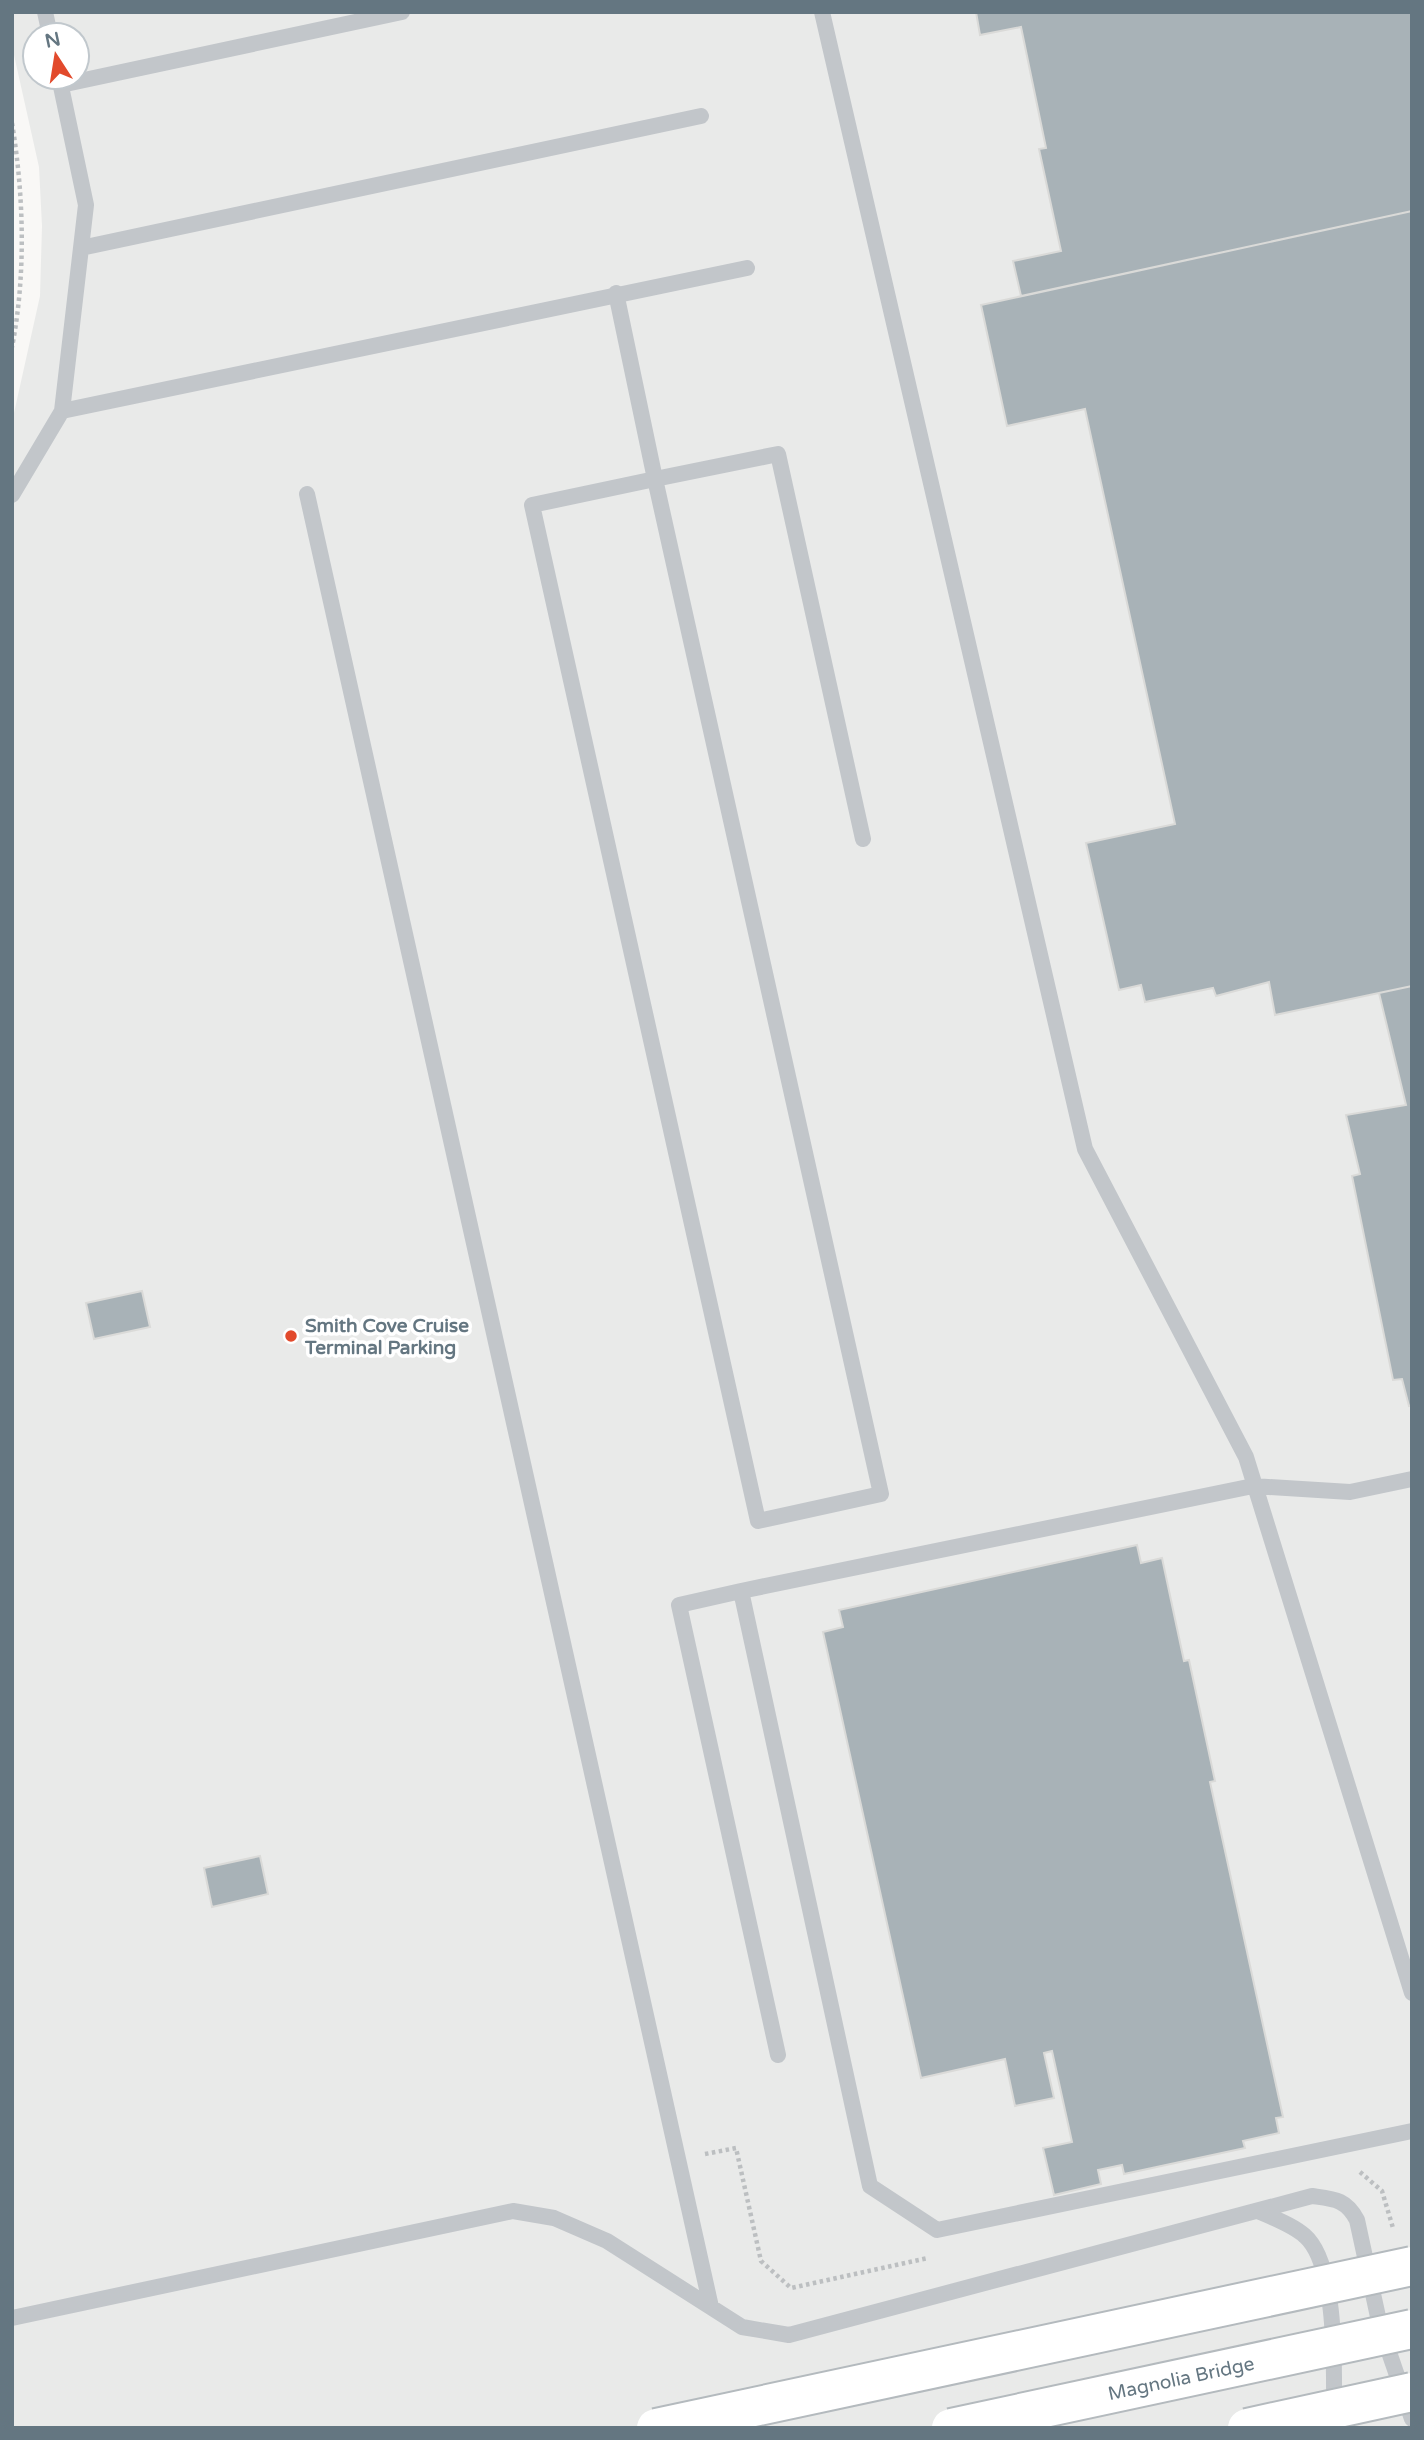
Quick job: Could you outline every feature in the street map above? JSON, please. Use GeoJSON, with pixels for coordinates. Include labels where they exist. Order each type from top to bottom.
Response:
{"type":"FeatureCollection","features":[{"type":"Feature","properties":{"kind":"main road"},"geometry":{"type":"LineString","coordinates":[[656,2428],[1412,2266]]}},
{"type":"Feature","properties":{"kind":"main road","name":"Magnolia Bridge"},"geometry":{"type":"LineString","coordinates":[[951,2428],[1412,2329]]}},
{"type":"Feature","properties":{"kind":"main road"},"geometry":{"type":"LineString","coordinates":[[1247,2428],[1412,2392]]}},
{"type":"Feature","properties":{"kind":"lane"},"geometry":{"type":"LineString","coordinates":[[91,75],[402,12]]}},
{"type":"Feature","properties":{"kind":"lane"},"geometry":{"type":"LineString","coordinates":[[822,12],[1085,1149],[1246,1457],[1412,1993]]}},
{"type":"Feature","properties":{"kind":"lane"},"geometry":{"type":"LineString","coordinates":[[12,495],[62,411],[86,205],[62,91]]}},
{"type":"Feature","properties":{"kind":"lane"},"geometry":{"type":"LineString","coordinates":[[81,248],[701,116]]}},
{"type":"Feature","properties":{"kind":"lane"},"geometry":{"type":"LineString","coordinates":[[62,411],[616,293],[747,268]]}},
{"type":"Feature","properties":{"kind":"lane"},"geometry":{"type":"LineString","coordinates":[[616,293],[655,478],[881,1494],[758,1521],[532,505],[655,478],[778,454],[863,839]]}},
{"type":"Feature","properties":{"kind":"lane"},"geometry":{"type":"LineString","coordinates":[[307,494],[711,2307]]}},
{"type":"Feature","properties":{"kind":"lane"},"geometry":{"type":"LineString","coordinates":[[778,2054],[679,1605],[1253,1486],[1350,1492],[1412,1479]]}},
{"type":"Feature","properties":{"kind":"lane"},"geometry":{"type":"LineString","coordinates":[[741,1591],[870,2186],[937,2230],[1412,2131]]}},
{"type":"Feature","properties":{"kind":"lane"},"geometry":{"type":"LineString","coordinates":[[12,2318],[513,2211],[554,2218],[607,2241],[742,2327],[789,2334],[1312,2196],[1341,2200],[1351,2207],[1357,2220],[1380,2326],[1412,2419]]}},
{"type":"Feature","properties":{"kind":"lane"},"geometry":{"type":"LineString","coordinates":[[1258,2211],[1305,2235],[1322,2262],[1333,2328],[1335,2427]]}},
{"type":"Feature","properties":{"kind":"path"},"geometry":{"type":"LineString","coordinates":[[12,123],[20,224],[21,303],[12,347]]}},
{"type":"Feature","properties":{"kind":"shaded area"},"geometry":{"type":"Polygon","coordinates":[[[12,12],[1412,12],[1412,2428],[12,2428],[12,422],[40,296],[42,226],[39,167],[22,91],[91,91],[91,21],[21,21],[21,86],[12,46],[12,12]]]}},
{"type":"Feature","properties":{"kind":"building"},"geometry":{"type":"Polygon","coordinates":[[[976,12],[1412,12],[1412,211],[1021,296],[1013,261],[1061,251],[1039,149],[1046,148],[1021,27],[980,35],[976,12]]]}},
{"type":"Feature","properties":{"kind":"building"},"geometry":{"type":"Polygon","coordinates":[[[1412,211],[1412,986],[1275,1015],[1269,982],[1216,996],[1213,988],[1145,1002],[1141,985],[1119,990],[1086,843],[1175,824],[1085,409],[1007,426],[981,305],[1412,211]]]}},
{"type":"Feature","properties":{"kind":"building"},"geometry":{"type":"Polygon","coordinates":[[[1412,986],[1412,1405],[1409,1406],[1402,1379],[1393,1380],[1352,1176],[1360,1174],[1346,1115],[1406,1105],[1379,993],[1412,986]]]}},
{"type":"Feature","properties":{"kind":"building"},"geometry":{"type":"Polygon","coordinates":[[[142,1291],[150,1327],[94,1339],[86,1303],[142,1291]]]}},
{"type":"Feature","properties":{"kind":"building"},"geometry":{"type":"Polygon","coordinates":[[[1137,1545],[1141,1563],[1162,1558],[1184,1661],[1189,1660],[1215,1781],[1210,1782],[1283,2117],[1276,2118],[1279,2133],[1243,2141],[1245,2148],[1124,2174],[1122,2165],[1098,2170],[1101,2184],[1054,2195],[1043,2148],[1072,2142],[1052,2051],[1044,2053],[1054,2098],[1015,2106],[1005,2059],[921,2078],[823,1632],[843,1627],[839,1610],[1137,1545]]]}},
{"type":"Feature","properties":{"kind":"building"},"geometry":{"type":"Polygon","coordinates":[[[260,1856],[268,1894],[212,1907],[204,1868],[260,1856]]]}},
{"type":"Feature","properties":{"kind":"place","name":"Smith Cove Cruise Terminal Parking"},"geometry":{"type":"Point","coordinates":[291,1336]}}]}
